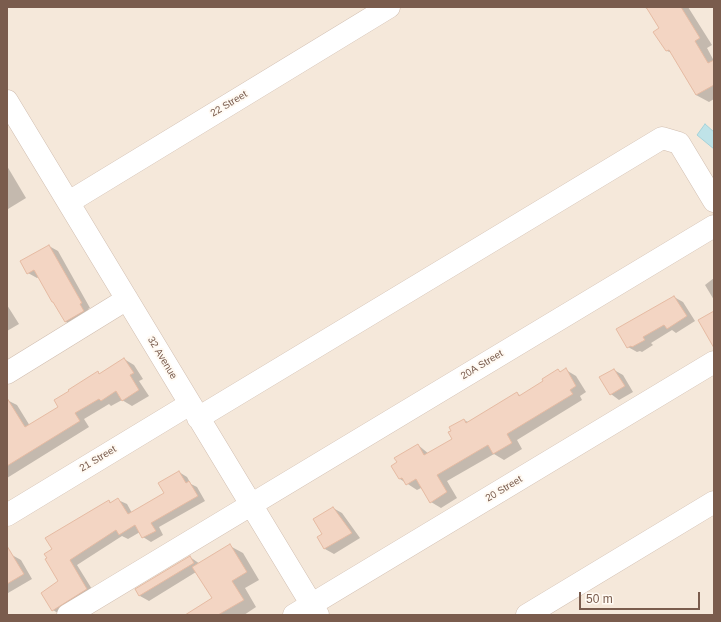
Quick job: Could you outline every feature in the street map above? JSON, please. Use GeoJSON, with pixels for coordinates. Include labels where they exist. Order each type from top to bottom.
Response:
{"type":"FeatureCollection","features":[{"type":"Feature","properties":{"kind":"street","name":"22 Street"},"geometry":{"type":"LineString","coordinates":[[69,202],[389,7]]}},
{"type":"Feature","properties":{"kind":"street","name":"32 Avenue"},"geometry":{"type":"LineString","coordinates":[[7,101],[250,504],[308,611]]}},
{"type":"Feature","properties":{"kind":"street","name":"21 Street"},"geometry":{"type":"LineString","coordinates":[[7,514],[194,411],[662,138],[679,143],[714,202]]}},
{"type":"Feature","properties":{"kind":"street","name":"20A Street"},"geometry":{"type":"LineString","coordinates":[[68,615],[250,504],[714,226]]}},
{"type":"Feature","properties":{"kind":"street"},"geometry":{"type":"LineString","coordinates":[[7,373],[126,299]]}},
{"type":"Feature","properties":{"kind":"street","name":"20 Street"},"geometry":{"type":"LineString","coordinates":[[308,611],[714,362]]}},
{"type":"Feature","properties":{"kind":"street"},"geometry":{"type":"LineString","coordinates":[[527,615],[714,502]]}},
{"type":"Feature","properties":{"kind":"shaded area"},"geometry":{"type":"Polygon","coordinates":[[[7,7],[714,7],[714,615],[7,615],[7,7]]]}},
{"type":"Feature","properties":{"kind":"water"},"geometry":{"type":"Polygon","coordinates":[[[705,124],[714,132],[714,149],[697,135],[705,124]]]}},
{"type":"Feature","properties":{"kind":"building"},"geometry":{"type":"Polygon","coordinates":[[[646,7],[681,7],[700,38],[695,41],[708,63],[714,60],[714,85],[696,95],[669,50],[666,51],[653,32],[659,28],[646,7]]]}},
{"type":"Feature","properties":{"kind":"building"},"geometry":{"type":"Polygon","coordinates":[[[49,245],[82,303],[80,304],[84,311],[65,322],[34,270],[27,274],[20,261],[49,245]]]}},
{"type":"Feature","properties":{"kind":"building"},"geometry":{"type":"Polygon","coordinates":[[[674,296],[687,316],[667,329],[664,325],[643,337],[645,340],[627,348],[616,329],[674,296]]]}},
{"type":"Feature","properties":{"kind":"building"},"geometry":{"type":"Polygon","coordinates":[[[714,311],[714,348],[698,320],[714,311]]]}},
{"type":"Feature","properties":{"kind":"building"},"geometry":{"type":"Polygon","coordinates":[[[124,358],[134,373],[130,375],[139,390],[122,401],[116,391],[101,401],[99,399],[75,413],[80,421],[7,466],[7,398],[25,427],[58,407],[54,400],[69,391],[68,390],[98,371],[99,374],[124,358]]]}},
{"type":"Feature","properties":{"kind":"building"},"geometry":{"type":"Polygon","coordinates":[[[566,368],[576,386],[570,390],[573,394],[507,434],[512,443],[493,454],[488,445],[437,475],[447,492],[430,503],[416,479],[406,485],[402,478],[399,479],[391,466],[397,462],[394,458],[418,444],[424,455],[452,439],[448,432],[451,431],[449,427],[464,419],[466,423],[517,392],[519,396],[543,381],[542,379],[558,369],[560,372],[566,368]]]}},
{"type":"Feature","properties":{"kind":"building"},"geometry":{"type":"Polygon","coordinates":[[[614,369],[625,386],[610,395],[599,377],[614,369]]]}},
{"type":"Feature","properties":{"kind":"building"},"geometry":{"type":"Polygon","coordinates":[[[179,471],[186,483],[189,481],[198,496],[151,523],[156,531],[142,538],[135,525],[119,535],[116,530],[70,560],[87,589],[52,611],[41,593],[58,581],[45,559],[47,558],[44,554],[52,549],[45,538],[109,500],[110,503],[118,498],[128,514],[164,493],[158,483],[179,471]]]}},
{"type":"Feature","properties":{"kind":"building"},"geometry":{"type":"Polygon","coordinates":[[[333,507],[352,533],[324,549],[317,537],[322,534],[313,519],[333,507]]]}},
{"type":"Feature","properties":{"kind":"building"},"geometry":{"type":"Polygon","coordinates":[[[230,544],[247,572],[232,581],[244,600],[218,615],[185,615],[212,598],[192,567],[230,544]]]}},
{"type":"Feature","properties":{"kind":"building"},"geometry":{"type":"Polygon","coordinates":[[[7,546],[24,574],[7,584],[7,546]]]}},
{"type":"Feature","properties":{"kind":"building"},"geometry":{"type":"Polygon","coordinates":[[[190,556],[194,563],[139,596],[135,589],[190,556]]]}}]}
